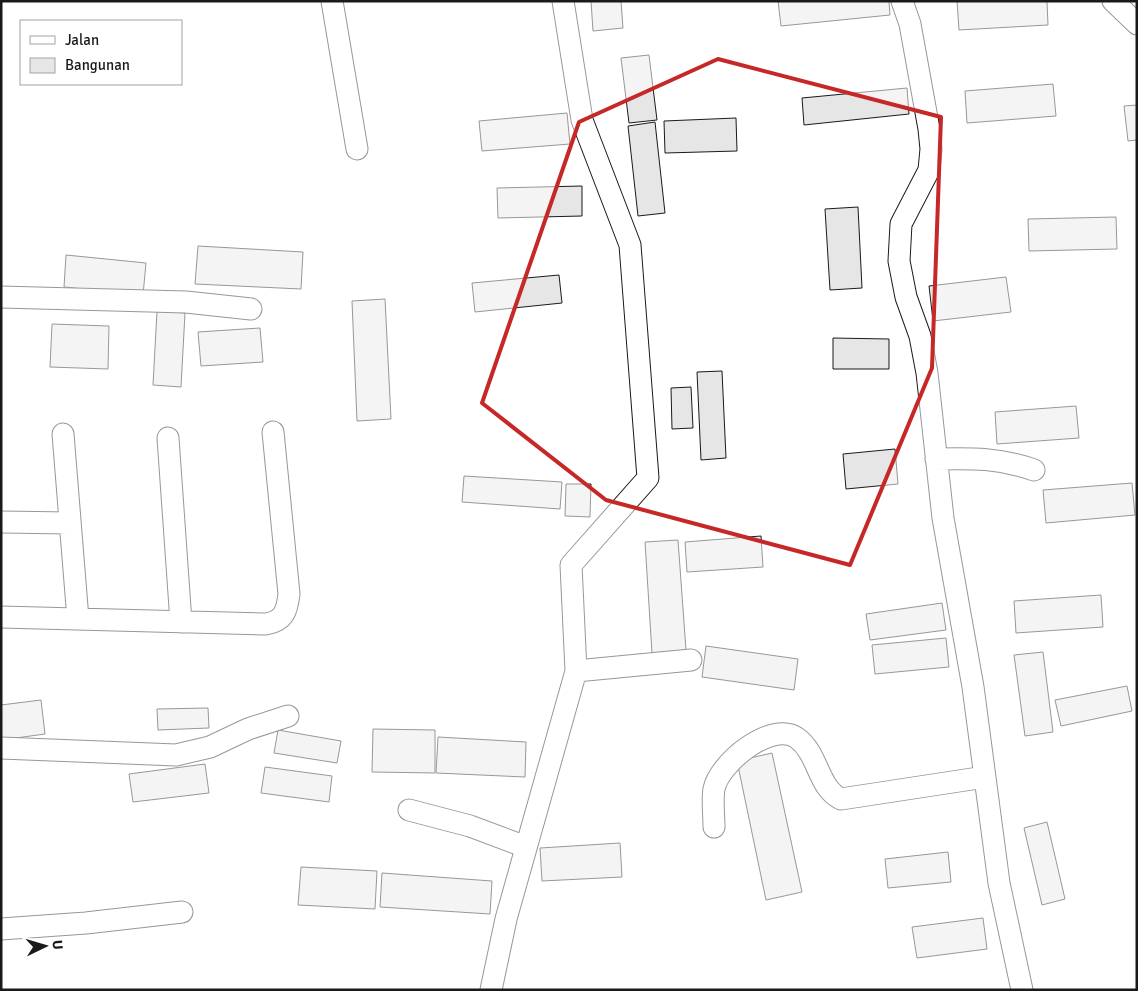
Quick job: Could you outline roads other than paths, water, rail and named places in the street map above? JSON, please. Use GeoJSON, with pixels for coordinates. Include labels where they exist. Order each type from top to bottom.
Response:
{"type":"FeatureCollection","features":[{"type":"Feature","properties":{"kind":"street"},"geometry":{"type":"LineString","coordinates":[[332,1],[357,149]]}},
{"type":"Feature","properties":{"kind":"street"},"geometry":{"type":"LineString","coordinates":[[491,990],[506,918],[576,671],[571,565],[648,478],[630,245],[582,120],[563,1]]}},
{"type":"Feature","properties":{"kind":"street"},"geometry":{"type":"LineString","coordinates":[[902,1],[910,24],[930,129],[931,149],[929,170],[901,224],[899,261],[906,297],[920,336],[927,373],[943,518],[973,687],[998,883],[1022,990]]}},
{"type":"Feature","properties":{"kind":"street"},"geometry":{"type":"LineString","coordinates":[[1113,1],[1137,24]]}},
{"type":"Feature","properties":{"kind":"street"},"geometry":{"type":"LineString","coordinates":[[1,297],[186,302],[251,309]]}},
{"type":"Feature","properties":{"kind":"street"},"geometry":{"type":"LineString","coordinates":[[1,617],[276,623],[283,617],[289,594],[273,432]]}},
{"type":"Feature","properties":{"kind":"street"},"geometry":{"type":"LineString","coordinates":[[63,434],[78,619]]}},
{"type":"Feature","properties":{"kind":"street"},"geometry":{"type":"LineString","coordinates":[[168,438],[181,622]]}},
{"type":"Feature","properties":{"kind":"street"},"geometry":{"type":"LineString","coordinates":[[936,459],[990,458],[1011,462],[1034,470]]}},
{"type":"Feature","properties":{"kind":"street"},"geometry":{"type":"LineString","coordinates":[[1,522],[70,523]]}},
{"type":"Feature","properties":{"kind":"street"},"geometry":{"type":"LineString","coordinates":[[576,671],[691,660]]}},
{"type":"Feature","properties":{"kind":"street"},"geometry":{"type":"LineString","coordinates":[[1,748],[176,755],[210,747],[248,729],[288,716]]}},
{"type":"Feature","properties":{"kind":"street"},"geometry":{"type":"LineString","coordinates":[[714,827],[714,788],[728,762],[762,738],[780,734],[796,737],[804,744],[827,788],[841,799],[985,777]]}},
{"type":"Feature","properties":{"kind":"street"},"geometry":{"type":"LineString","coordinates":[[409,810],[470,826],[526,847]]}},
{"type":"Feature","properties":{"kind":"street"},"geometry":{"type":"LineString","coordinates":[[1,928],[86,923],[182,912]]}}]}
